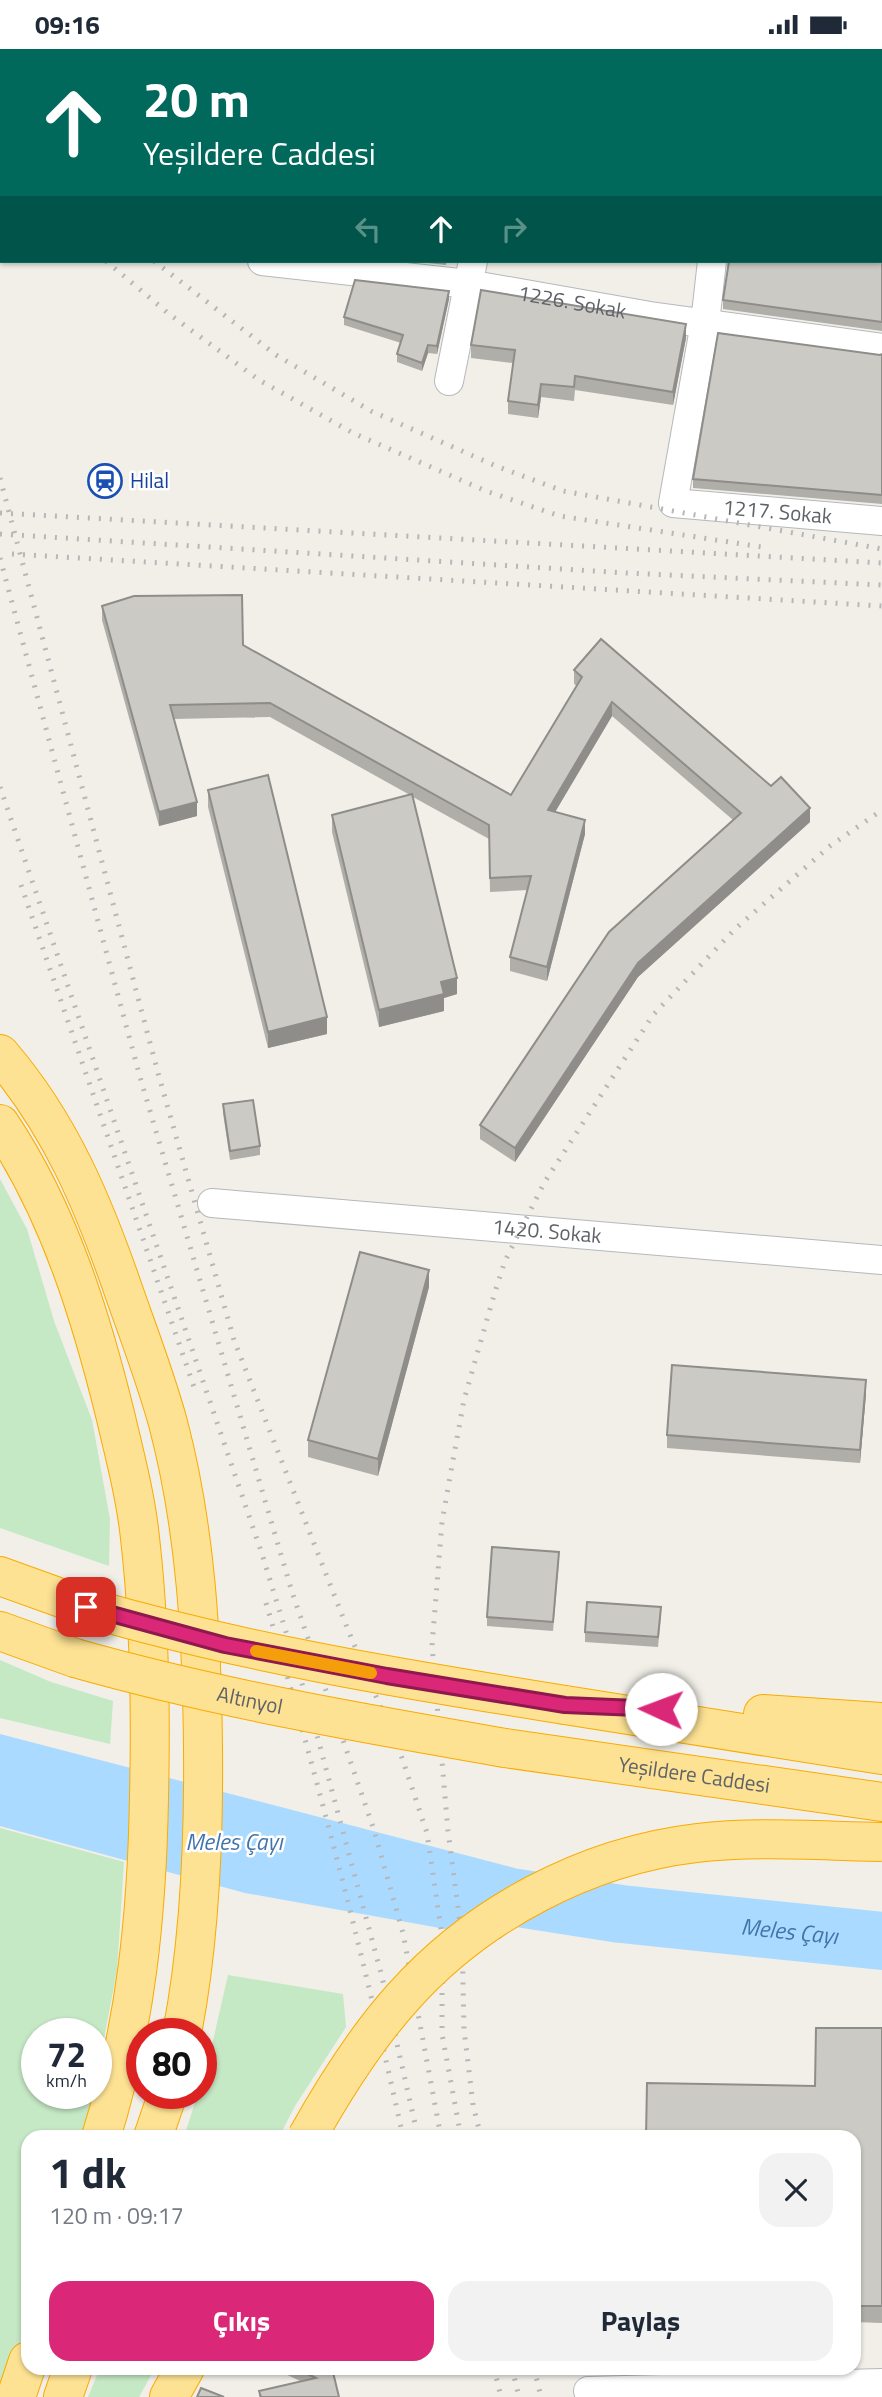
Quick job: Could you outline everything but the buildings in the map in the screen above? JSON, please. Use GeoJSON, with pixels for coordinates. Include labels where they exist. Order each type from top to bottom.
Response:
{"type":"FeatureCollection","features":[{"type":"Feature","properties":{"kind":"highway"},"geometry":{"type":"LineString","coordinates":[[0,1054],[44,1110],[68,1151],[97,1215],[168,1423],[188,1522],[199,1601],[203,1776],[202,1860],[184,2018]]}},
{"type":"Feature","properties":{"kind":"highway"},"geometry":{"type":"LineString","coordinates":[[0,1124],[43,1199],[74,1274],[100,1356],[125,1458],[141,1549],[149,1664],[150,1761],[142,1947],[132,2017],[103,2130]]}},
{"type":"Feature","properties":{"kind":"highway"},"geometry":{"type":"LineString","coordinates":[[0,1576],[86,1607],[157,1628],[263,1653],[565,1705],[882,1755]]}},
{"type":"Feature","properties":{"kind":"highway","name":"Altınyol"},"geometry":{"type":"LineString","coordinates":[[0,1631],[75,1658],[162,1682],[257,1703],[505,1748]]}},
{"type":"Feature","properties":{"kind":"highway"},"geometry":{"type":"LineString","coordinates":[[565,1705],[882,1722]]}},
{"type":"Feature","properties":{"kind":"highway","name":"Yeşildere Caddesi"},"geometry":{"type":"LineString","coordinates":[[505,1748],[882,1802]]}},
{"type":"Feature","properties":{"kind":"highway"},"geometry":{"type":"LineString","coordinates":[[311,2130],[356,2055],[405,1994],[449,1954],[508,1909],[556,1884],[602,1865],[697,1843],[882,1842]]}},
{"type":"Feature","properties":{"kind":"highway"},"geometry":{"type":"LineString","coordinates":[[155,2130],[163,2109]]}},
{"type":"Feature","properties":{"kind":"highway"},"geometry":{"type":"LineString","coordinates":[[16,2397],[23,2375]]}},
{"type":"Feature","properties":{"kind":"highway"},"geometry":{"type":"LineString","coordinates":[[63,2397],[71,2375]]}},
{"type":"Feature","properties":{"kind":"highway"},"geometry":{"type":"LineString","coordinates":[[169,2397],[181,2375]]}},
{"type":"Feature","properties":{"kind":"street","name":"1226. Sokak"},"geometry":{"type":"LineString","coordinates":[[297,263],[471,273],[705,323],[882,348]]}},
{"type":"Feature","properties":{"kind":"street"},"geometry":{"type":"LineString","coordinates":[[705,323],[712,263]]}},
{"type":"Feature","properties":{"kind":"street"},"geometry":{"type":"LineString","coordinates":[[449,381],[471,273]]}},
{"type":"Feature","properties":{"kind":"street","name":"1217. Sokak"},"geometry":{"type":"LineString","coordinates":[[705,323],[673,503],[882,521]]}},
{"type":"Feature","properties":{"kind":"street","name":"1420. Sokak"},"geometry":{"type":"LineString","coordinates":[[212,1203],[882,1260]]}},
{"type":"Feature","properties":{"kind":"street"},"geometry":{"type":"LineString","coordinates":[[588,2391],[882,2383]]}},
{"type":"Feature","properties":{"kind":"green space"},"geometry":{"type":"Polygon","coordinates":[[[0,1179],[27,1229],[54,1321],[92,1420],[110,1519],[109,1566],[0,1528],[0,1179]]]}},
{"type":"Feature","properties":{"kind":"green space"},"geometry":{"type":"Polygon","coordinates":[[[0,1660],[51,1682],[113,1701],[110,1744],[0,1718],[0,1660]]]}},
{"type":"Feature","properties":{"kind":"green space"},"geometry":{"type":"Polygon","coordinates":[[[0,1828],[124,1862],[117,1970],[108,2018],[21,2018],[21,2109],[90,2109],[86,2130],[21,2130],[21,2340],[4,2397],[0,2397],[0,1828]]]}},
{"type":"Feature","properties":{"kind":"green space"},"geometry":{"type":"Polygon","coordinates":[[[228,1975],[343,1994],[346,2027],[283,2130],[186,2130],[193,2109],[217,2109],[217,2023],[228,1975]]]}},
{"type":"Feature","properties":{"kind":"green space"},"geometry":{"type":"Polygon","coordinates":[[[97,2375],[151,2375],[139,2397],[88,2397],[97,2375]]]}},
{"type":"Feature","properties":{"kind":"water","name":"Meles Çayı"},"geometry":{"type":"Polygon","coordinates":[[[0,1734],[515,1868],[501,1939],[245,1893],[0,1826],[0,1734]]]}},
{"type":"Feature","properties":{"kind":"waterway","name":"Meles Çayı"},"geometry":{"type":"LineString","coordinates":[[479,1892],[621,1914],[882,1941]]}},
{"type":"Feature","properties":{"kind":"railway"},"geometry":{"type":"LineString","coordinates":[[108,263],[169,314],[259,380],[353,433],[486,491],[560,516],[768,548]]}},
{"type":"Feature","properties":{"kind":"railway"},"geometry":{"type":"LineString","coordinates":[[157,263],[276,355],[371,411],[496,466],[563,491],[882,549]]}},
{"type":"Feature","properties":{"kind":"railway"},"geometry":{"type":"LineString","coordinates":[[0,478],[158,1073],[234,1340],[348,1630],[402,1758],[427,1833],[442,1936],[442,2034],[460,2130]]}},
{"type":"Feature","properties":{"kind":"railway"},"geometry":{"type":"LineString","coordinates":[[0,513],[882,563]]}},
{"type":"Feature","properties":{"kind":"railway"},"geometry":{"type":"LineString","coordinates":[[0,534],[626,573],[882,585]]}},
{"type":"Feature","properties":{"kind":"railway"},"geometry":{"type":"LineString","coordinates":[[12,554],[882,606]]}},
{"type":"Feature","properties":{"kind":"railway"},"geometry":{"type":"LineString","coordinates":[[0,558],[140,1077],[292,1592],[374,1830],[403,1933],[440,2130]]}},
{"type":"Feature","properties":{"kind":"railway"},"geometry":{"type":"LineString","coordinates":[[0,787],[262,1554],[311,1713],[382,1977],[416,2130]]}},
{"type":"Feature","properties":{"kind":"railway"},"geometry":{"type":"LineString","coordinates":[[479,2130],[473,2105],[464,2029],[462,1938],[448,1831],[432,1646],[442,1522],[464,1400],[494,1295],[505,1261],[544,1183],[653,1015],[735,929],[830,846],[882,810]]}},
{"type":"Feature","properties":{"kind":"railway"},"geometry":{"type":"LineString","coordinates":[[21,885],[194,1387]]}},
{"type":"Feature","properties":{"kind":"railway"},"geometry":{"type":"LineString","coordinates":[[266,1603],[339,1869],[401,2130]]}},
{"type":"Feature","properties":{"kind":"railway"},"geometry":{"type":"LineString","coordinates":[[496,2375],[501,2397]]}},
{"type":"Feature","properties":{"kind":"railway"},"geometry":{"type":"LineString","coordinates":[[514,2375],[519,2397]]}},
{"type":"Feature","properties":{"kind":"railway"},"geometry":{"type":"LineString","coordinates":[[536,2375],[541,2397]]}},
{"type":"Feature","properties":{"kind":"slow traffic"},"geometry":{"type":"LineString","coordinates":[[256,1651],[371,1673]]}},
{"type":"Feature","properties":{"kind":"place","name":"Hilal"},"geometry":{"type":"Point","coordinates":[105,481]}},
{"type":"Feature","properties":{"kind":"route"},"geometry":{"type":"LineString","coordinates":[[86,1607],[225,1645],[387,1676],[565,1705],[661,1709]]}}]}
